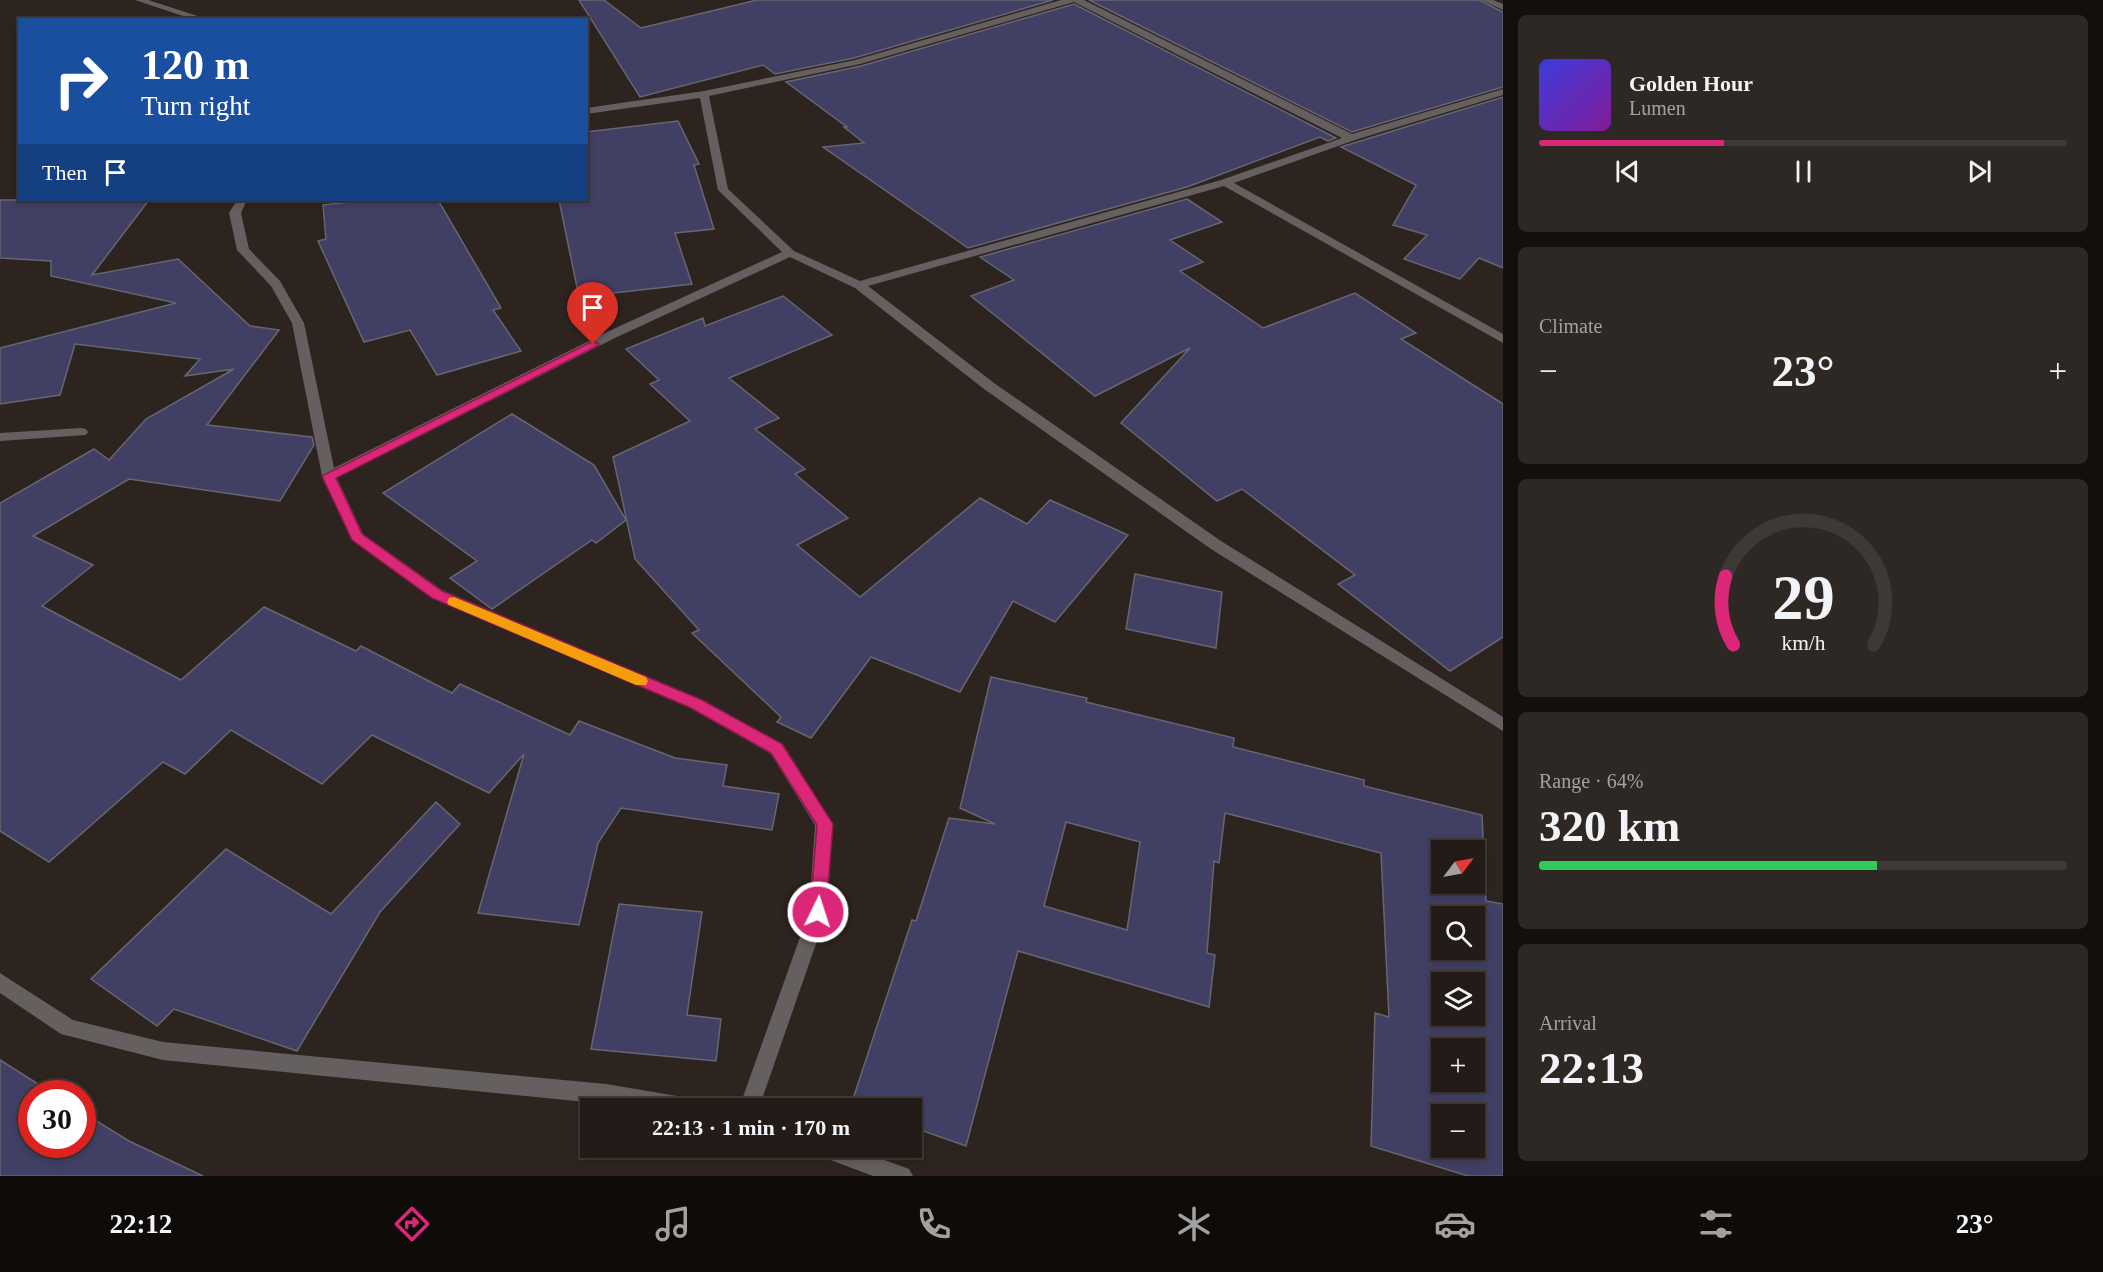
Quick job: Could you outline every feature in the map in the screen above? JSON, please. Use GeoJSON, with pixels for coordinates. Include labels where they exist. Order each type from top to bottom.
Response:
{"type":"FeatureCollection","features":[{"type":"Feature","properties":{"kind":"street"},"geometry":{"type":"LineString","coordinates":[[139,0],[199,18]]}},
{"type":"Feature","properties":{"kind":"street"},"geometry":{"type":"LineString","coordinates":[[588,111],[704,94],[857,62],[1071,0]]}},
{"type":"Feature","properties":{"kind":"street"},"geometry":{"type":"LineString","coordinates":[[1077,0],[1351,138]]}},
{"type":"Feature","properties":{"kind":"street"},"geometry":{"type":"LineString","coordinates":[[1485,0],[1503,7]]}},
{"type":"Feature","properties":{"kind":"street"},"geometry":{"type":"LineString","coordinates":[[860,285],[1225,182],[1351,138],[1503,92]]}},
{"type":"Feature","properties":{"kind":"street"},"geometry":{"type":"LineString","coordinates":[[704,94],[723,190],[790,253],[860,285],[989,386],[1216,545],[1503,725]]}},
{"type":"Feature","properties":{"kind":"street"},"geometry":{"type":"LineString","coordinates":[[1225,182],[1503,339]]}},
{"type":"Feature","properties":{"kind":"street"},"geometry":{"type":"LineString","coordinates":[[241,201],[235,213],[243,250],[276,284],[298,323],[329,476],[357,537],[437,594],[696,704],[777,749],[825,824],[818,912],[753,1098]]}},
{"type":"Feature","properties":{"kind":"street"},"geometry":{"type":"LineString","coordinates":[[329,476],[614,334],[790,253]]}},
{"type":"Feature","properties":{"kind":"street"},"geometry":{"type":"LineString","coordinates":[[0,437],[81,432]]}},
{"type":"Feature","properties":{"kind":"street"},"geometry":{"type":"LineString","coordinates":[[0,982],[68,1028],[163,1051],[630,1098]]}},
{"type":"Feature","properties":{"kind":"street"},"geometry":{"type":"LineString","coordinates":[[852,1158],[902,1176]]}},
{"type":"Feature","properties":{"kind":"building"},"geometry":{"type":"Polygon","coordinates":[[[579,0],[604,0],[641,28],[757,0],[1053,0],[854,58],[775,74],[763,65],[640,97],[579,0]]]}},
{"type":"Feature","properties":{"kind":"building"},"geometry":{"type":"Polygon","coordinates":[[[1089,0],[1479,0],[1503,12],[1503,87],[1352,132],[1089,0]]]}},
{"type":"Feature","properties":{"kind":"building"},"geometry":{"type":"Polygon","coordinates":[[[1074,4],[1336,138],[1328,141],[1320,137],[1187,187],[968,248],[823,147],[864,143],[844,127],[847,127],[786,82],[861,66],[1074,4]]]}},
{"type":"Feature","properties":{"kind":"building"},"geometry":{"type":"Polygon","coordinates":[[[1503,97],[1503,268],[1479,258],[1460,279],[1404,259],[1427,235],[1393,225],[1416,185],[1341,147],[1503,97]]]}},
{"type":"Feature","properties":{"kind":"building"},"geometry":{"type":"Polygon","coordinates":[[[678,121],[699,164],[694,165],[714,229],[675,233],[692,284],[579,297],[559,201],[588,201],[588,132],[678,121]]]}},
{"type":"Feature","properties":{"kind":"building"},"geometry":{"type":"Polygon","coordinates":[[[1187,199],[1222,222],[1170,240],[1203,262],[1180,271],[1263,328],[1355,293],[1416,333],[1401,339],[1503,404],[1503,637],[1450,671],[1338,584],[1355,575],[1242,489],[1217,501],[1121,423],[1190,348],[1095,396],[971,296],[1014,280],[980,257],[1187,199]]]}},
{"type":"Feature","properties":{"kind":"building"},"geometry":{"type":"Polygon","coordinates":[[[0,200],[148,201],[92,275],[178,259],[250,326],[279,330],[207,425],[312,437],[314,445],[280,501],[129,479],[33,536],[93,565],[42,606],[181,680],[264,607],[356,651],[361,646],[452,693],[460,684],[570,735],[579,721],[675,758],[727,765],[723,786],[779,794],[772,830],[621,808],[598,843],[579,925],[478,913],[524,754],[489,793],[372,735],[322,784],[231,730],[185,774],[163,762],[49,862],[0,831],[0,503],[94,449],[109,460],[146,419],[234,369],[185,376],[200,359],[75,344],[60,395],[0,404],[0,348],[176,303],[51,276],[51,261],[0,258],[0,200]]]}},
{"type":"Feature","properties":{"kind":"building"},"geometry":{"type":"Polygon","coordinates":[[[360,201],[439,201],[501,308],[493,310],[521,351],[437,375],[410,330],[364,342],[318,241],[326,239],[323,205],[360,201]]]}},
{"type":"Feature","properties":{"kind":"building"},"geometry":{"type":"Polygon","coordinates":[[[783,296],[832,335],[729,378],[779,418],[755,429],[805,469],[795,474],[848,518],[797,545],[860,597],[980,498],[1027,524],[1050,500],[1128,535],[1055,622],[1013,601],[960,692],[871,657],[811,738],[777,722],[781,717],[692,633],[699,630],[635,559],[613,457],[690,421],[650,384],[659,380],[626,349],[703,318],[705,326],[783,296]]]}},
{"type":"Feature","properties":{"kind":"building"},"geometry":{"type":"Polygon","coordinates":[[[512,414],[594,465],[626,520],[596,543],[592,540],[492,609],[450,578],[477,561],[383,493],[512,414]]]}},
{"type":"Feature","properties":{"kind":"building"},"geometry":{"type":"Polygon","coordinates":[[[1135,574],[1222,592],[1216,648],[1126,629],[1135,574]]]}},
{"type":"Feature","properties":{"kind":"building"},"geometry":{"type":"Polygon","coordinates":[[[991,677],[1087,698],[1086,702],[1234,738],[1233,747],[1364,780],[1364,786],[1482,815],[1483,840],[1431,840],[1431,894],[1485,894],[1485,880],[1486,901],[1503,904],[1503,1176],[1468,1176],[1371,1146],[1375,1013],[1389,1017],[1381,853],[1225,813],[1219,863],[1214,861],[1207,953],[1215,955],[1209,1007],[1018,951],[966,1146],[922,1131],[922,1098],[853,1098],[912,920],[916,921],[949,818],[995,824],[960,808],[991,677]],[[1066,822],[1044,906],[1127,930],[1140,842],[1066,822]]]}},
{"type":"Feature","properties":{"kind":"building"},"geometry":{"type":"Polygon","coordinates":[[[436,802],[460,824],[380,912],[297,1051],[174,1009],[157,1026],[91,979],[226,849],[331,914],[436,802]]]}},
{"type":"Feature","properties":{"kind":"building"},"geometry":{"type":"Polygon","coordinates":[[[619,904],[702,912],[687,1015],[721,1019],[716,1061],[591,1049],[619,904]]]}},
{"type":"Feature","properties":{"kind":"building"},"geometry":{"type":"Polygon","coordinates":[[[0,1060],[32,1080],[18,1080],[18,1158],[96,1158],[96,1121],[129,1141],[203,1176],[0,1176],[0,1060]]]}},
{"type":"Feature","properties":{"kind":"slow traffic"},"geometry":{"type":"LineString","coordinates":[[454,602],[641,681]]}},
{"type":"Feature","properties":{"kind":"route"},"geometry":{"type":"LineString","coordinates":[[593,344],[329,476],[357,537],[437,594],[696,704],[777,749],[825,824],[818,912]]}}]}
